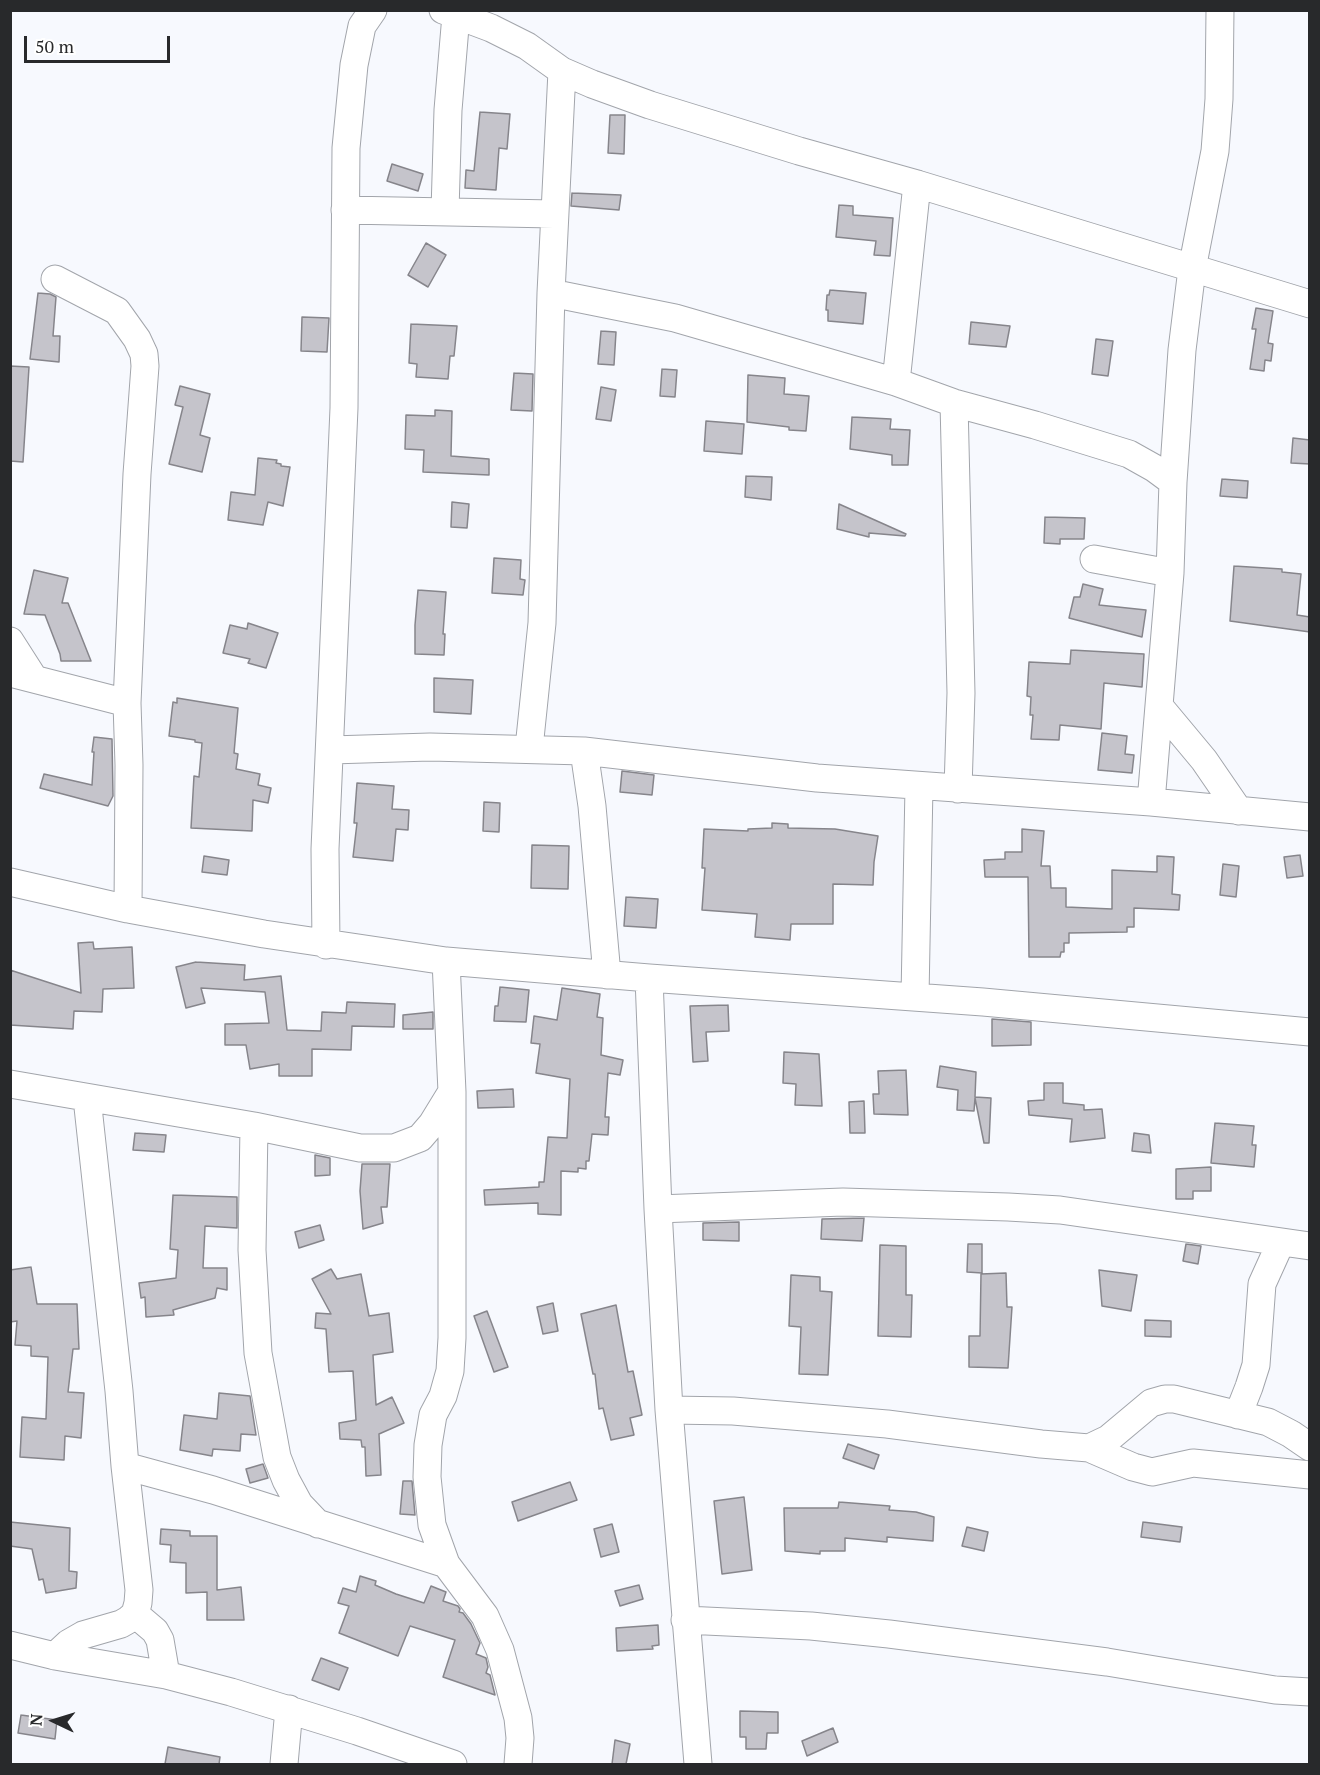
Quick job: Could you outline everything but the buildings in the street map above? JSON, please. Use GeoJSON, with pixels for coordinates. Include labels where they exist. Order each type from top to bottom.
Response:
{"type":"FeatureCollection","features":[{"type":"Feature","properties":{"kind":"street"},"geometry":{"type":"LineString","coordinates":[[326,945],[325,849],[344,408],[346,148],[354,65],[362,26],[373,10]]}},
{"type":"Feature","properties":{"kind":"street"},"geometry":{"type":"LineString","coordinates":[[1151,802],[1170,573],[1173,482],[1182,350],[1192,269],[1215,151],[1219,99],[1220,10]]}},
{"type":"Feature","properties":{"kind":"street"},"geometry":{"type":"LineString","coordinates":[[445,212],[450,13],[491,28],[527,46],[562,70],[592,84],[701,122],[917,184],[1310,304]]}},
{"type":"Feature","properties":{"kind":"street"},"geometry":{"type":"LineString","coordinates":[[529,748],[542,623],[551,293],[562,70]]}},
{"type":"Feature","properties":{"kind":"street"},"geometry":{"type":"LineString","coordinates":[[896,382],[917,184]]}},
{"type":"Feature","properties":{"kind":"street"},"geometry":{"type":"LineString","coordinates":[[345,210],[554,214]]}},
{"type":"Feature","properties":{"kind":"street"},"geometry":{"type":"LineString","coordinates":[[55,279],[117,311],[137,339],[144,354],[127,703],[128,909]]}},
{"type":"Feature","properties":{"kind":"street"},"geometry":{"type":"LineString","coordinates":[[551,293],[675,318],[896,382],[954,403],[1129,454],[1173,482]]}},
{"type":"Feature","properties":{"kind":"street"},"geometry":{"type":"LineString","coordinates":[[954,403],[961,693],[958,789]]}},
{"type":"Feature","properties":{"kind":"street"},"geometry":{"type":"LineString","coordinates":[[1129,454],[1145,452],[1158,447],[1176,435]]}},
{"type":"Feature","properties":{"kind":"street"},"geometry":{"type":"LineString","coordinates":[[1094,559],[1170,573]]}},
{"type":"Feature","properties":{"kind":"street"},"geometry":{"type":"LineString","coordinates":[[10,641],[22,675],[127,703]]}},
{"type":"Feature","properties":{"kind":"street"},"geometry":{"type":"LineString","coordinates":[[1159,706],[1204,760],[1239,811]]}},
{"type":"Feature","properties":{"kind":"street"},"geometry":{"type":"LineString","coordinates":[[331,750],[430,747],[584,751],[817,778],[1151,802],[1310,817]]}},
{"type":"Feature","properties":{"kind":"street"},"geometry":{"type":"LineString","coordinates":[[584,751],[592,806],[607,975]]}},
{"type":"Feature","properties":{"kind":"street"},"geometry":{"type":"LineString","coordinates":[[915,997],[919,786]]}},
{"type":"Feature","properties":{"kind":"street"},"geometry":{"type":"LineString","coordinates":[[10,882],[128,909],[326,945],[446,961],[915,997],[1310,1032]]}},
{"type":"Feature","properties":{"kind":"street"},"geometry":{"type":"LineString","coordinates":[[446,961],[452,1092],[452,1338],[450,1371],[443,1396],[434,1415],[428,1445],[427,1477],[432,1525],[446,1564],[485,1616],[500,1650],[518,1718],[520,1738],[518,1764]]}},
{"type":"Feature","properties":{"kind":"street"},"geometry":{"type":"LineString","coordinates":[[649,978],[669,1410],[698,1764]]}},
{"type":"Feature","properties":{"kind":"street"},"geometry":{"type":"LineString","coordinates":[[10,1084],[254,1126],[360,1148],[394,1148],[420,1137],[432,1124],[452,1092]]}},
{"type":"Feature","properties":{"kind":"street"},"geometry":{"type":"LineString","coordinates":[[55,1656],[69,1643],[83,1635],[121,1624],[135,1614],[139,1590],[87,1098]]}},
{"type":"Feature","properties":{"kind":"street"},"geometry":{"type":"LineString","coordinates":[[254,1126],[252,1259],[258,1353],[269,1419],[280,1464],[299,1504],[318,1524]]}},
{"type":"Feature","properties":{"kind":"street"},"geometry":{"type":"LineString","coordinates":[[658,1209],[843,1202],[1008,1207],[1060,1210],[1310,1246]]}},
{"type":"Feature","properties":{"kind":"street"},"geometry":{"type":"LineString","coordinates":[[1238,1415],[1256,1365],[1262,1284],[1281,1242]]}},
{"type":"Feature","properties":{"kind":"street"},"geometry":{"type":"LineString","coordinates":[[1089,1448],[1108,1439],[1143,1408],[1158,1400],[1174,1398],[1268,1422],[1310,1447]]}},
{"type":"Feature","properties":{"kind":"street"},"geometry":{"type":"LineString","coordinates":[[669,1410],[734,1411],[886,1424],[1089,1448],[1133,1467],[1152,1472],[1193,1462],[1310,1475]]}},
{"type":"Feature","properties":{"kind":"street"},"geometry":{"type":"LineString","coordinates":[[125,1466],[213,1490],[446,1564]]}},
{"type":"Feature","properties":{"kind":"street"},"geometry":{"type":"LineString","coordinates":[[135,1614],[154,1631],[160,1640],[166,1675]]}},
{"type":"Feature","properties":{"kind":"street"},"geometry":{"type":"LineString","coordinates":[[685,1620],[811,1626],[889,1634],[1107,1662],[1275,1690],[1310,1692]]}},
{"type":"Feature","properties":{"kind":"street"},"geometry":{"type":"LineString","coordinates":[[10,1646],[166,1675],[289,1709],[453,1764]]}},
{"type":"Feature","properties":{"kind":"street"},"geometry":{"type":"LineString","coordinates":[[284,1764],[289,1709]]}}]}
